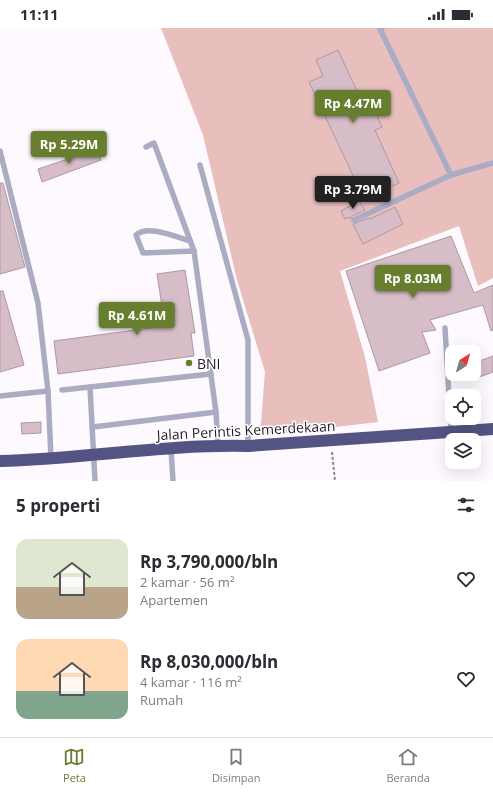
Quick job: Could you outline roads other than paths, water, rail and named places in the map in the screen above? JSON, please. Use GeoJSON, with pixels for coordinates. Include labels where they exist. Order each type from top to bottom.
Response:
{"type":"FeatureCollection","features":[{"type":"Feature","properties":{"kind":"highway","name":"Jalan Perintis Kemerdekaan"},"geometry":{"type":"LineString","coordinates":[[0,462],[171,448],[248,446],[493,429]]}},
{"type":"Feature","properties":{"kind":"lane"},"geometry":{"type":"LineString","coordinates":[[382,28],[380,30],[450,174]]}},
{"type":"Feature","properties":{"kind":"lane"},"geometry":{"type":"LineString","coordinates":[[146,147],[154,143],[194,251],[216,412],[218,446]]}},
{"type":"Feature","properties":{"kind":"lane"},"geometry":{"type":"LineString","coordinates":[[0,151],[38,303],[48,391],[51,458]]}},
{"type":"Feature","properties":{"kind":"lane"},"geometry":{"type":"LineString","coordinates":[[354,220],[450,174],[493,163]]}},
{"type":"Feature","properties":{"kind":"lane"},"geometry":{"type":"LineString","coordinates":[[200,165],[248,340],[248,446]]}},
{"type":"Feature","properties":{"kind":"lane"},"geometry":{"type":"LineString","coordinates":[[190,241],[169,234],[146,230],[136,235],[143,253],[194,251]]}},
{"type":"Feature","properties":{"kind":"lane"},"geometry":{"type":"LineString","coordinates":[[445,328],[451,431]]}},
{"type":"Feature","properties":{"kind":"lane"},"geometry":{"type":"LineString","coordinates":[[62,390],[211,374]]}},
{"type":"Feature","properties":{"kind":"lane"},"geometry":{"type":"LineString","coordinates":[[90,387],[95,481]]}},
{"type":"Feature","properties":{"kind":"lane"},"geometry":{"type":"LineString","coordinates":[[0,396],[48,391]]}},
{"type":"Feature","properties":{"kind":"lane"},"geometry":{"type":"LineString","coordinates":[[93,427],[216,412]]}},
{"type":"Feature","properties":{"kind":"lane"},"geometry":{"type":"LineString","coordinates":[[171,448],[172,481]]}},
{"type":"Feature","properties":{"kind":"place","name":"BNI"},"geometry":{"type":"Point","coordinates":[189,363]}}]}
